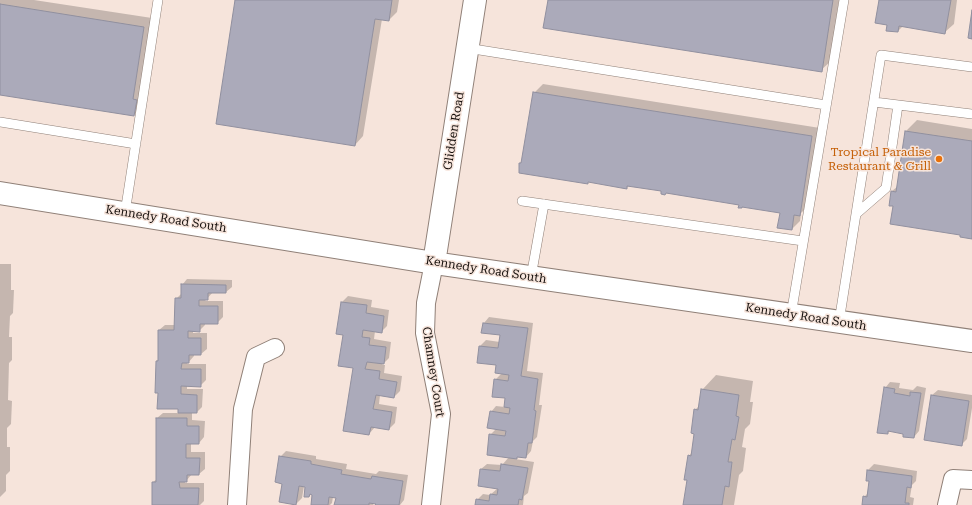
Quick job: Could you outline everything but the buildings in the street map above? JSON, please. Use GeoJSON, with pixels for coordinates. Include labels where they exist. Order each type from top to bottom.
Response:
{"type":"FeatureCollection","features":[{"type":"Feature","properties":{"kind":"main road","name":"Glidden Road"},"geometry":{"type":"LineString","coordinates":[[434,263],[475,0]]}},
{"type":"Feature","properties":{"kind":"main road","name":"Kennedy Road South"},"geometry":{"type":"LineString","coordinates":[[0,193],[434,263],[972,341]]}},
{"type":"Feature","properties":{"kind":"street","name":"Chamney Court"},"geometry":{"type":"LineString","coordinates":[[431,505],[442,414],[424,333],[426,303],[434,263]]}},
{"type":"Feature","properties":{"kind":"street"},"geometry":{"type":"LineString","coordinates":[[237,505],[243,409],[256,357],[275,348]]}},
{"type":"Feature","properties":{"kind":"street"},"geometry":{"type":"LineString","coordinates":[[947,505],[953,479],[972,480]]}},
{"type":"Feature","properties":{"kind":"lane"},"geometry":{"type":"LineString","coordinates":[[125,213],[158,0]]}},
{"type":"Feature","properties":{"kind":"lane"},"geometry":{"type":"LineString","coordinates":[[791,315],[844,0]]}},
{"type":"Feature","properties":{"kind":"lane"},"geometry":{"type":"LineString","coordinates":[[467,48],[826,105]]}},
{"type":"Feature","properties":{"kind":"lane"},"geometry":{"type":"LineString","coordinates":[[839,322],[881,55],[972,67]]}},
{"type":"Feature","properties":{"kind":"lane"},"geometry":{"type":"LineString","coordinates":[[874,102],[972,114]]}},
{"type":"Feature","properties":{"kind":"lane"},"geometry":{"type":"LineString","coordinates":[[856,214],[886,188],[898,105]]}},
{"type":"Feature","properties":{"kind":"lane"},"geometry":{"type":"LineString","coordinates":[[0,122],[136,144]]}},
{"type":"Feature","properties":{"kind":"lane"},"geometry":{"type":"LineString","coordinates":[[522,201],[803,241]]}},
{"type":"Feature","properties":{"kind":"lane"},"geometry":{"type":"LineString","coordinates":[[531,277],[544,204]]}},
{"type":"Feature","properties":{"kind":"place","name":"Tropical Paradise Restaurant & Grill"},"geometry":{"type":"Point","coordinates":[939,159]}}]}
